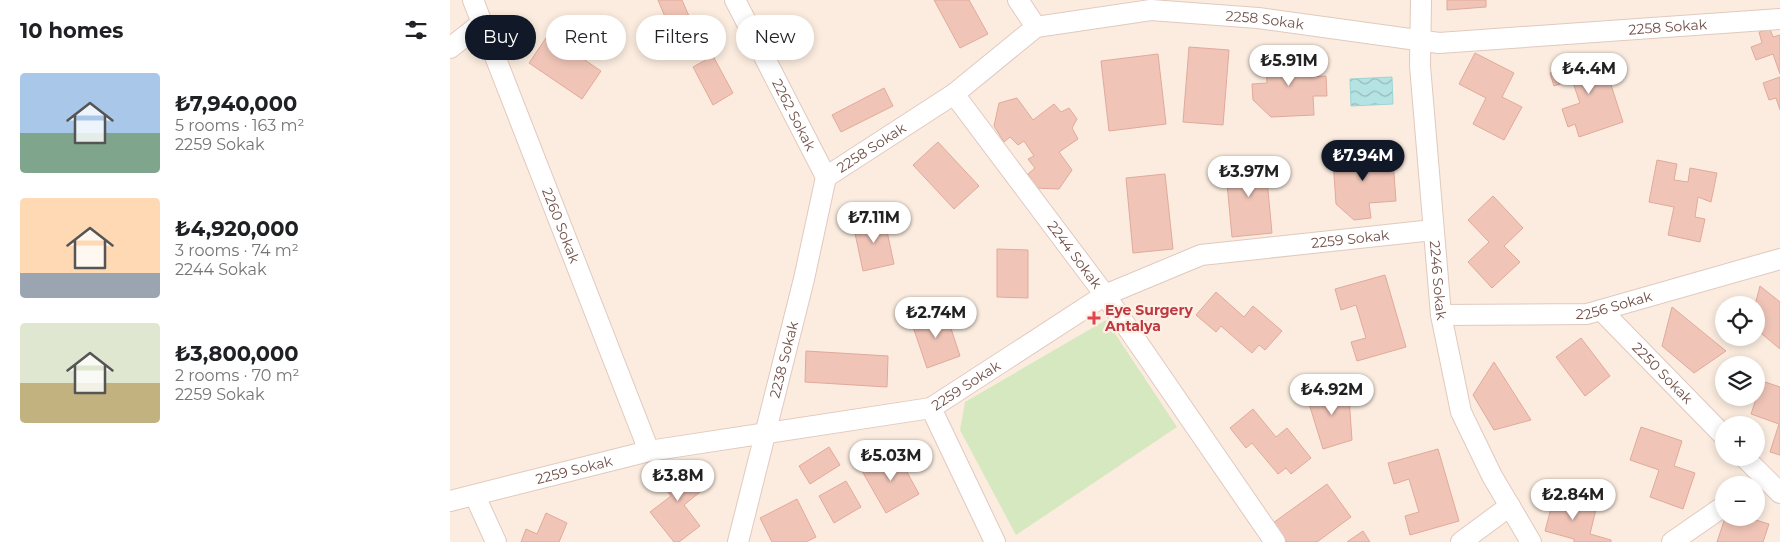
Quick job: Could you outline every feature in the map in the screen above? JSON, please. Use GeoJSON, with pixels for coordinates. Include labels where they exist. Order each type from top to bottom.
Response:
{"type":"FeatureCollection","features":[{"type":"Feature","properties":{"kind":"street","name":"2260 Sokak"},"geometry":{"type":"LineString","coordinates":[[472,0],[479,15]]}},
{"type":"Feature","properties":{"kind":"street","name":"2262 Sokak"},"geometry":{"type":"LineString","coordinates":[[735,0],[826,177]]}},
{"type":"Feature","properties":{"kind":"street"},"geometry":{"type":"LineString","coordinates":[[1018,0],[1036,27]]}},
{"type":"Feature","properties":{"kind":"street","name":"2246 Sokak"},"geometry":{"type":"LineString","coordinates":[[1421,0],[1420,66],[1440,315],[1461,412],[1492,476],[1531,542]]}},
{"type":"Feature","properties":{"kind":"street","name":"2258 Sokak"},"geometry":{"type":"LineString","coordinates":[[826,177],[954,94],[1036,27],[1151,10],[1199,7],[1258,18],[1439,43],[1780,19]]}},
{"type":"Feature","properties":{"kind":"street"},"geometry":{"type":"LineString","coordinates":[[450,48],[465,36]]}},
{"type":"Feature","properties":{"kind":"street","name":"2260 Sokak"},"geometry":{"type":"LineString","coordinates":[[496,60],[649,451]]}},
{"type":"Feature","properties":{"kind":"street","name":"2244 Sokak"},"geometry":{"type":"LineString","coordinates":[[954,94],[1105,295],[1275,542]]}},
{"type":"Feature","properties":{"kind":"street","name":"2238 Sokak"},"geometry":{"type":"LineString","coordinates":[[738,542],[804,279],[826,177]]}},
{"type":"Feature","properties":{"kind":"street","name":"2259 Sokak"},"geometry":{"type":"LineString","coordinates":[[450,501],[649,451],[931,408],[1105,295],[1201,255],[1433,230]]}},
{"type":"Feature","properties":{"kind":"street","name":"2256 Sokak"},"geometry":{"type":"LineString","coordinates":[[1440,315],[1587,314],[1780,259]]}},
{"type":"Feature","properties":{"kind":"street","name":"2250 Sokak"},"geometry":{"type":"LineString","coordinates":[[1601,310],[1715,427]]}},
{"type":"Feature","properties":{"kind":"street"},"geometry":{"type":"LineString","coordinates":[[931,408],[995,542]]}},
{"type":"Feature","properties":{"kind":"street"},"geometry":{"type":"LineString","coordinates":[[1765,485],[1780,493]]}},
{"type":"Feature","properties":{"kind":"street"},"geometry":{"type":"LineString","coordinates":[[475,496],[496,542]]}},
{"type":"Feature","properties":{"kind":"street"},"geometry":{"type":"LineString","coordinates":[[1461,542],[1510,506]]}},
{"type":"Feature","properties":{"kind":"street"},"geometry":{"type":"LineString","coordinates":[[1672,542],[1715,512]]}},
{"type":"Feature","properties":{"kind":"green space"},"geometry":{"type":"Polygon","coordinates":[[[1106,320],[1177,427],[1016,535],[960,430],[965,402],[1106,320]]]}},
{"type":"Feature","properties":{"kind":"water"},"geometry":{"type":"Polygon","coordinates":[[[1392,77],[1393,104],[1351,106],[1350,79],[1392,77]]]}},
{"type":"Feature","properties":{"kind":"building"},"geometry":{"type":"Polygon","coordinates":[[[658,0],[682,0],[689,15],[664,15],[658,0]]]}},
{"type":"Feature","properties":{"kind":"building"},"geometry":{"type":"Polygon","coordinates":[[[934,0],[969,0],[988,34],[960,48],[934,0]]]}},
{"type":"Feature","properties":{"kind":"building"},"geometry":{"type":"Polygon","coordinates":[[[1447,0],[1486,0],[1486,7],[1447,10],[1447,0]]]}},
{"type":"Feature","properties":{"kind":"building"},"geometry":{"type":"Polygon","coordinates":[[[1770,29],[1773,37],[1780,35],[1780,74],[1773,54],[1756,60],[1751,47],[1762,43],[1759,32],[1770,29]]]}},
{"type":"Feature","properties":{"kind":"building"},"geometry":{"type":"Polygon","coordinates":[[[546,38],[546,60],[585,60],[601,71],[582,99],[529,63],[531,60],[536,60],[536,53],[546,38]]]}},
{"type":"Feature","properties":{"kind":"building"},"geometry":{"type":"Polygon","coordinates":[[[1189,47],[1229,50],[1223,125],[1183,122],[1189,47]]]}},
{"type":"Feature","properties":{"kind":"building"},"geometry":{"type":"Polygon","coordinates":[[[1475,53],[1514,73],[1502,97],[1522,107],[1504,140],[1473,124],[1486,98],[1459,84],[1475,53]]]}},
{"type":"Feature","properties":{"kind":"building"},"geometry":{"type":"Polygon","coordinates":[[[1158,54],[1166,124],[1109,131],[1101,61],[1158,54]]]}},
{"type":"Feature","properties":{"kind":"building"},"geometry":{"type":"Polygon","coordinates":[[[1601,54],[1623,122],[1579,137],[1575,124],[1568,127],[1562,109],[1580,103],[1572,80],[1554,86],[1550,73],[1561,70],[1558,59],[1569,55],[1571,64],[1601,54]]]}},
{"type":"Feature","properties":{"kind":"building"},"geometry":{"type":"Polygon","coordinates":[[[1308,55],[1309,77],[1326,76],[1327,96],[1313,96],[1314,115],[1271,117],[1253,100],[1252,84],[1267,83],[1266,57],[1308,55]]]}},
{"type":"Feature","properties":{"kind":"building"},"geometry":{"type":"Polygon","coordinates":[[[706,60],[715,60],[733,93],[713,105],[693,67],[706,60]]]}},
{"type":"Feature","properties":{"kind":"building"},"geometry":{"type":"Polygon","coordinates":[[[1780,77],[1780,110],[1776,98],[1769,100],[1763,83],[1780,77]]]}},
{"type":"Feature","properties":{"kind":"building"},"geometry":{"type":"Polygon","coordinates":[[[884,88],[893,106],[841,132],[832,115],[884,88]]]}},
{"type":"Feature","properties":{"kind":"building"},"geometry":{"type":"Polygon","coordinates":[[[1017,98],[1033,120],[1054,104],[1061,112],[1069,108],[1077,119],[1072,128],[1078,139],[1059,152],[1072,170],[1059,189],[1036,188],[1028,174],[1035,168],[1028,159],[1034,156],[1024,141],[1018,145],[1010,137],[1004,142],[994,126],[999,103],[1017,98]]]}},
{"type":"Feature","properties":{"kind":"building"},"geometry":{"type":"Polygon","coordinates":[[[938,142],[979,186],[954,209],[913,165],[938,142]]]}},
{"type":"Feature","properties":{"kind":"building"},"geometry":{"type":"Polygon","coordinates":[[[1370,145],[1371,161],[1393,160],[1396,201],[1369,203],[1371,218],[1354,220],[1336,204],[1333,160],[1351,159],[1350,146],[1370,145]]]}},
{"type":"Feature","properties":{"kind":"building"},"geometry":{"type":"Polygon","coordinates":[[[1265,158],[1272,233],[1232,237],[1225,162],[1265,158]]]}},
{"type":"Feature","properties":{"kind":"building"},"geometry":{"type":"Polygon","coordinates":[[[1657,160],[1677,164],[1674,180],[1688,182],[1690,168],[1717,173],[1711,202],[1698,197],[1695,217],[1705,219],[1700,242],[1668,235],[1674,207],[1649,202],[1657,160]]]}},
{"type":"Feature","properties":{"kind":"building"},"geometry":{"type":"Polygon","coordinates":[[[1165,174],[1173,249],[1133,253],[1126,178],[1165,174]]]}},
{"type":"Feature","properties":{"kind":"building"},"geometry":{"type":"Polygon","coordinates":[[[1493,196],[1523,228],[1504,246],[1520,262],[1492,288],[1468,262],[1489,242],[1468,220],[1493,196]]]}},
{"type":"Feature","properties":{"kind":"building"},"geometry":{"type":"Polygon","coordinates":[[[884,217],[894,264],[863,271],[853,224],[884,217]]]}},
{"type":"Feature","properties":{"kind":"building"},"geometry":{"type":"Polygon","coordinates":[[[997,249],[1028,250],[1028,298],[997,297],[997,249]]]}},
{"type":"Feature","properties":{"kind":"building"},"geometry":{"type":"Polygon","coordinates":[[[1385,275],[1406,347],[1357,361],[1351,342],[1366,338],[1356,305],[1341,310],[1335,289],[1385,275]]]}},
{"type":"Feature","properties":{"kind":"building"},"geometry":{"type":"Polygon","coordinates":[[[1760,286],[1780,302],[1780,349],[1765,336],[1765,296],[1757,296],[1760,286]]]}},
{"type":"Feature","properties":{"kind":"building"},"geometry":{"type":"Polygon","coordinates":[[[1216,292],[1244,317],[1253,306],[1282,331],[1265,350],[1259,345],[1252,353],[1221,326],[1216,332],[1196,315],[1216,292]]]}},
{"type":"Feature","properties":{"kind":"building"},"geometry":{"type":"Polygon","coordinates":[[[1672,307],[1715,342],[1715,346],[1720,346],[1726,351],[1719,356],[1715,356],[1715,359],[1694,373],[1662,346],[1672,307]]]}},
{"type":"Feature","properties":{"kind":"building"},"geometry":{"type":"Polygon","coordinates":[[[945,310],[960,356],[927,368],[911,321],[945,310]]]}},
{"type":"Feature","properties":{"kind":"building"},"geometry":{"type":"Polygon","coordinates":[[[1581,338],[1610,376],[1585,396],[1556,357],[1581,338]]]}},
{"type":"Feature","properties":{"kind":"building"},"geometry":{"type":"Polygon","coordinates":[[[806,351],[888,356],[887,387],[805,382],[806,351]]]}},
{"type":"Feature","properties":{"kind":"building"},"geometry":{"type":"Polygon","coordinates":[[[1494,362],[1531,420],[1494,430],[1473,395],[1494,362]]]}},
{"type":"Feature","properties":{"kind":"building"},"geometry":{"type":"Polygon","coordinates":[[[1765,382],[1780,387],[1780,455],[1770,452],[1779,424],[1765,419],[1765,416],[1751,414],[1754,406],[1765,406],[1765,382]]]}},
{"type":"Feature","properties":{"kind":"building"},"geometry":{"type":"Polygon","coordinates":[[[1342,383],[1349,398],[1352,440],[1323,449],[1307,397],[1342,383]]]}},
{"type":"Feature","properties":{"kind":"building"},"geometry":{"type":"Polygon","coordinates":[[[1253,409],[1276,437],[1287,428],[1311,458],[1291,474],[1286,468],[1278,474],[1252,443],[1246,448],[1230,428],[1253,409]]]}},
{"type":"Feature","properties":{"kind":"building"},"geometry":{"type":"Polygon","coordinates":[[[1641,427],[1682,441],[1674,466],[1695,473],[1683,509],[1650,497],[1659,470],[1630,460],[1641,427]]]}},
{"type":"Feature","properties":{"kind":"building"},"geometry":{"type":"Polygon","coordinates":[[[829,447],[840,465],[810,484],[799,466],[829,447]]]}},
{"type":"Feature","properties":{"kind":"building"},"geometry":{"type":"Polygon","coordinates":[[[1438,449],[1459,521],[1410,535],[1405,516],[1419,512],[1409,479],[1394,484],[1388,463],[1438,449]]]}},
{"type":"Feature","properties":{"kind":"building"},"geometry":{"type":"Polygon","coordinates":[[[896,452],[919,494],[886,513],[862,471],[896,452]]]}},
{"type":"Feature","properties":{"kind":"building"},"geometry":{"type":"Polygon","coordinates":[[[683,460],[705,488],[684,505],[700,526],[679,542],[674,542],[650,512],[671,496],[658,480],[683,460]]]}},
{"type":"Feature","properties":{"kind":"building"},"geometry":{"type":"Polygon","coordinates":[[[846,481],[861,507],[834,523],[819,496],[846,481]]]}},
{"type":"Feature","properties":{"kind":"building"},"geometry":{"type":"Polygon","coordinates":[[[1327,484],[1351,517],[1317,542],[1287,542],[1273,523],[1327,484]]]}},
{"type":"Feature","properties":{"kind":"building"},"geometry":{"type":"Polygon","coordinates":[[[1554,497],[1596,509],[1590,534],[1611,540],[1611,542],[1574,542],[1574,539],[1545,531],[1554,497]]]}},
{"type":"Feature","properties":{"kind":"building"},"geometry":{"type":"Polygon","coordinates":[[[797,499],[816,537],[806,542],[772,542],[760,518],[797,499]]]}},
{"type":"Feature","properties":{"kind":"building"},"geometry":{"type":"Polygon","coordinates":[[[546,513],[567,523],[559,542],[521,542],[526,529],[537,534],[546,513]]]}},
{"type":"Feature","properties":{"kind":"building"},"geometry":{"type":"Polygon","coordinates":[[[1765,523],[1769,524],[1763,542],[1717,542],[1722,526],[1765,526],[1765,523]]]}},
{"type":"Feature","properties":{"kind":"building"},"geometry":{"type":"Polygon","coordinates":[[[1363,531],[1370,542],[1347,542],[1363,531]]]}},
{"type":"Feature","properties":{"kind":"place","name":"Eye Surgery Antalya"},"geometry":{"type":"Point","coordinates":[1094,318]}}]}
